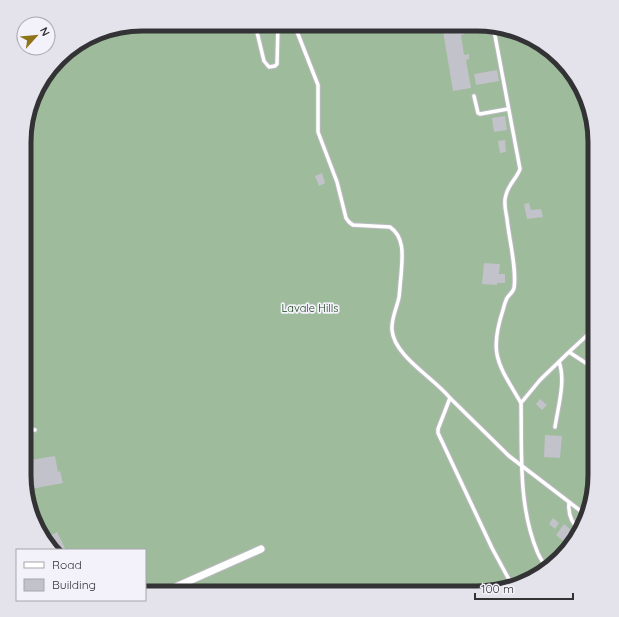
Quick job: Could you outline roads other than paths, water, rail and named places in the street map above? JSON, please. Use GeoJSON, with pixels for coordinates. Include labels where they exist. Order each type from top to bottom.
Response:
{"type":"FeatureCollection","features":[{"type":"Feature","properties":{"kind":"street"},"geometry":{"type":"LineString","coordinates":[[178,586],[261,550]]}},
{"type":"Feature","properties":{"kind":"lane"},"geometry":{"type":"LineString","coordinates":[[256,31],[264,61],[269,67],[277,64],[278,31]]}},
{"type":"Feature","properties":{"kind":"lane"},"geometry":{"type":"LineString","coordinates":[[297,31],[318,85],[318,132],[336,182],[346,218],[353,225],[390,227],[400,240],[402,256],[399,297],[392,324],[394,341],[400,351],[442,388],[450,398],[509,456],[582,512]]}},
{"type":"Feature","properties":{"kind":"lane"},"geometry":{"type":"LineString","coordinates":[[494,32],[520,169],[506,194],[505,200],[514,273],[514,290],[507,299],[503,309],[495,345],[497,357],[502,370],[521,403],[522,467],[526,510],[530,532],[537,552],[544,564]]}},
{"type":"Feature","properties":{"kind":"lane"},"geometry":{"type":"LineString","coordinates":[[474,96],[478,113],[480,114],[508,109]]}},
{"type":"Feature","properties":{"kind":"lane"},"geometry":{"type":"LineString","coordinates":[[521,403],[540,380],[588,334]]}},
{"type":"Feature","properties":{"kind":"lane"},"geometry":{"type":"LineString","coordinates":[[569,352],[588,364]]}},
{"type":"Feature","properties":{"kind":"lane"},"geometry":{"type":"LineString","coordinates":[[556,427],[562,379],[562,369],[559,362]]}},
{"type":"Feature","properties":{"kind":"lane"},"geometry":{"type":"LineString","coordinates":[[450,398],[438,429],[438,433],[492,548],[510,581]]}},
{"type":"Feature","properties":{"kind":"lane"},"geometry":{"type":"LineString","coordinates":[[31,429],[35,430]]}},
{"type":"Feature","properties":{"kind":"lane"},"geometry":{"type":"LineString","coordinates":[[569,503],[568,512],[571,520],[576,526]]}},
{"type":"Feature","properties":{"kind":"park label","name":"Lavale Hills"},"geometry":{"type":"Point","coordinates":[310,308]}}]}
